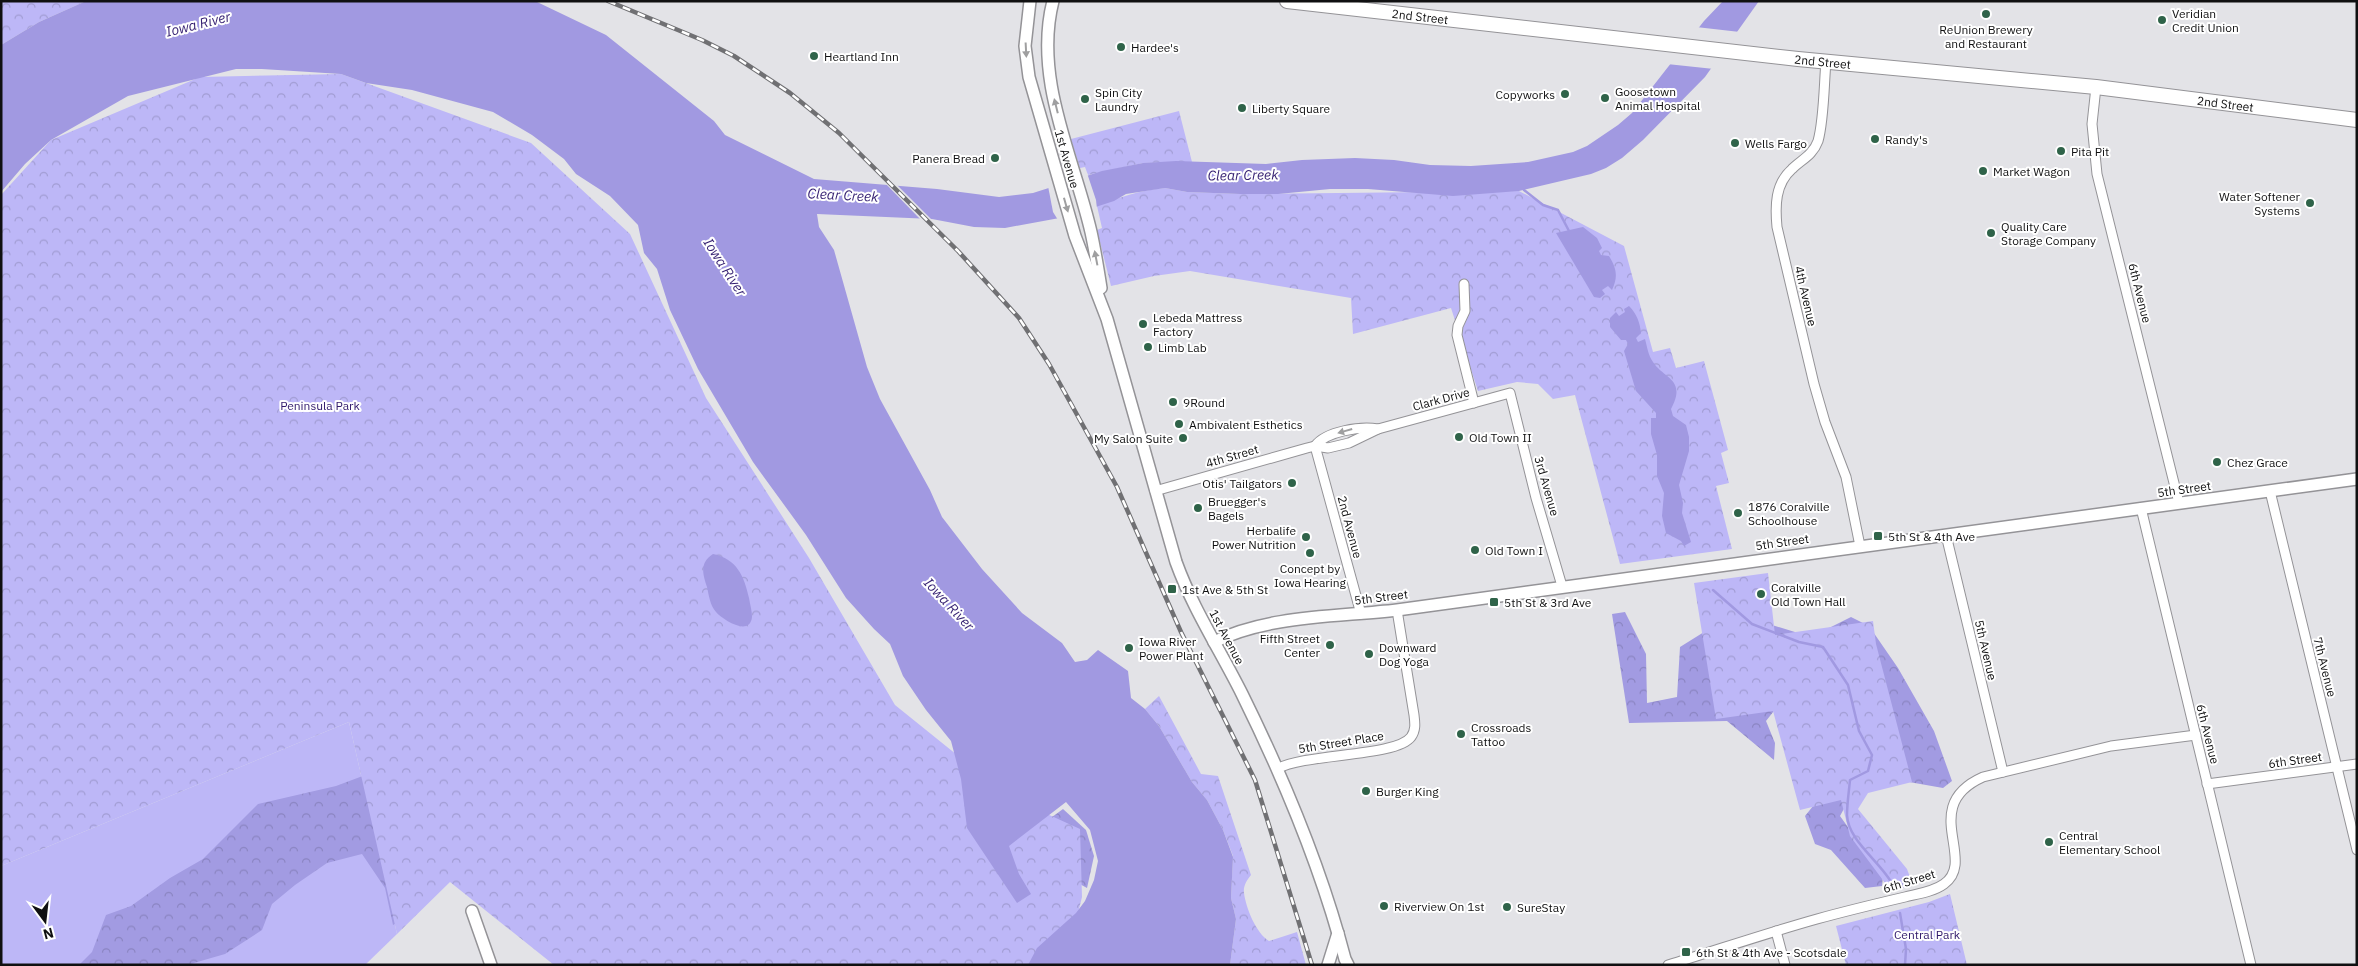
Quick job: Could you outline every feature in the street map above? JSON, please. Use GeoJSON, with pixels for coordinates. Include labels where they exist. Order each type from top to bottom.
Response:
{"type":"FeatureCollection","features":[{"type":"Feature","properties":{"kind":"main road","name":"1st Avenue"},"geometry":{"type":"LineString","coordinates":[[1030,1],[1025,46],[1028,77],[1075,236],[1107,319]]}},
{"type":"Feature","properties":{"kind":"main road","name":"1st Avenue"},"geometry":{"type":"LineString","coordinates":[[1053,1],[1048,30],[1049,70],[1073,170],[1091,231],[1107,319],[1182,580],[1242,695],[1277,769],[1329,901],[1345,963]]}},
{"type":"Feature","properties":{"kind":"main road","name":"2nd Street"},"geometry":{"type":"LineString","coordinates":[[1287,1],[1746,53],[2096,87],[2357,120]]}},
{"type":"Feature","properties":{"kind":"main road","name":"5th Street"},"geometry":{"type":"LineString","coordinates":[[1214,642],[1231,633],[1254,627],[1397,610],[2357,479]]}},
{"type":"Feature","properties":{"kind":"main road"},"geometry":{"type":"LineString","coordinates":[[472,911],[491,965]]}},
{"type":"Feature","properties":{"kind":"main road"},"geometry":{"type":"LineString","coordinates":[[1328,965],[1338,933]]}},
{"type":"Feature","properties":{"kind":"street","name":"4th Avenue"},"geometry":{"type":"LineString","coordinates":[[1826,61],[1818,141],[1810,155],[1784,178],[1777,196],[1775,211],[1777,227],[1814,384],[1825,422],[1846,477],[1860,546]]}},
{"type":"Feature","properties":{"kind":"street","name":"6th Avenue"},"geometry":{"type":"LineString","coordinates":[[2096,87],[2092,124],[2097,174],[2179,503]]}},
{"type":"Feature","properties":{"kind":"street"},"geometry":{"type":"LineString","coordinates":[[1464,284],[1465,311],[1457,335],[1474,403]]}},
{"type":"Feature","properties":{"kind":"street","name":"Clark Drive"},"geometry":{"type":"LineString","coordinates":[[1378,429],[1366,427],[1344,430],[1318,441],[1315,446],[1328,448],[1349,443],[1378,429],[1510,393]]}},
{"type":"Feature","properties":{"kind":"street","name":"3rd Avenue"},"geometry":{"type":"LineString","coordinates":[[1510,393],[1536,498],[1562,586]]}},
{"type":"Feature","properties":{"kind":"street","name":"4th Street"},"geometry":{"type":"LineString","coordinates":[[1155,491],[1315,446]]}},
{"type":"Feature","properties":{"kind":"street","name":"2nd Avenue"},"geometry":{"type":"LineString","coordinates":[[1315,446],[1361,614]]}},
{"type":"Feature","properties":{"kind":"street","name":"7th Avenue"},"geometry":{"type":"LineString","coordinates":[[2270,491],[2357,850]]}},
{"type":"Feature","properties":{"kind":"street","name":"6th Avenue"},"geometry":{"type":"LineString","coordinates":[[2141,508],[2251,965]]}},
{"type":"Feature","properties":{"kind":"street","name":"5th Avenue"},"geometry":{"type":"LineString","coordinates":[[1946,534],[2003,772]]}},
{"type":"Feature","properties":{"kind":"street","name":"5th Street Place"},"geometry":{"type":"LineString","coordinates":[[1277,769],[1300,761],[1398,746],[1408,740],[1415,726],[1397,610]]}},
{"type":"Feature","properties":{"kind":"street","name":"6th Street"},"geometry":{"type":"LineString","coordinates":[[1668,965],[1776,931],[1926,892],[1945,884],[1950,878],[1956,863],[1950,823],[1954,804],[1964,788],[1973,782],[2003,772],[2111,746],[2196,735]]}},
{"type":"Feature","properties":{"kind":"street","name":"6th Street"},"geometry":{"type":"LineString","coordinates":[[2207,784],[2357,764]]}},
{"type":"Feature","properties":{"kind":"street"},"geometry":{"type":"LineString","coordinates":[[1776,931],[1785,965]]}},
{"type":"Feature","properties":{"kind":"green space"},"geometry":{"type":"Polygon","coordinates":[[[1,1],[86,1],[39,22],[1,45],[1,1]]]}},
{"type":"Feature","properties":{"kind":"green space","name":"Peninsula Park"},"geometry":{"type":"Polygon","coordinates":[[[341,74],[531,143],[630,234],[706,398],[809,558],[895,705],[1008,796],[1080,829],[1082,897],[1065,965],[554,965],[450,882],[397,934],[349,722],[1,866],[1,195],[51,140],[200,77],[341,74]]]}},
{"type":"Feature","properties":{"kind":"green space"},"geometry":{"type":"Polygon","coordinates":[[[1179,111],[1192,162],[1143,163],[1088,175],[1085,167],[1080,168],[1071,139],[1179,111]]]}},
{"type":"Feature","properties":{"kind":"green space"},"geometry":{"type":"Polygon","coordinates":[[[1165,188],[1187,192],[1240,194],[1519,191],[1624,246],[1653,352],[1670,348],[1676,368],[1704,361],[1728,450],[1721,453],[1729,483],[1716,486],[1732,549],[1620,564],[1575,395],[1553,399],[1538,384],[1517,382],[1478,391],[1451,308],[1353,334],[1351,298],[1190,271],[1154,276],[1111,286],[1097,230],[1102,228],[1097,206],[1130,194],[1165,188]]]}},
{"type":"Feature","properties":{"kind":"green space"},"geometry":{"type":"Polygon","coordinates":[[[1768,573],[1775,635],[1873,621],[1876,644],[1912,782],[1868,793],[1858,809],[1907,869],[1913,885],[1891,891],[1850,836],[1841,800],[1800,810],[1773,711],[1716,719],[1694,583],[1768,573]]]}},
{"type":"Feature","properties":{"kind":"green space"},"geometry":{"type":"Polygon","coordinates":[[[1625,612],[1646,654],[1647,703],[1677,697],[1680,647],[1728,617],[1756,620],[1811,637],[1851,617],[1869,626],[1898,668],[1934,731],[1952,781],[1943,788],[1892,779],[1853,792],[1840,816],[1883,876],[1882,886],[1865,888],[1831,850],[1815,844],[1805,816],[1826,790],[1789,692],[1766,721],[1775,743],[1774,760],[1727,721],[1629,723],[1612,614],[1625,612]]]}},
{"type":"Feature","properties":{"kind":"green space"},"geometry":{"type":"Polygon","coordinates":[[[1159,696],[1201,774],[1218,776],[1251,875],[1245,886],[1244,893],[1249,913],[1256,926],[1269,941],[1297,932],[1306,965],[1230,965],[1236,919],[1231,898],[1233,856],[1223,830],[1207,800],[1192,782],[1159,726],[1145,709],[1159,696]]]}},
{"type":"Feature","properties":{"kind":"green space"},"geometry":{"type":"Polygon","coordinates":[[[349,722],[397,934],[365,965],[1,965],[1,866],[349,722]]]}},
{"type":"Feature","properties":{"kind":"green space"},"geometry":{"type":"Polygon","coordinates":[[[376,771],[401,921],[393,925],[385,888],[362,854],[327,863],[295,885],[272,904],[262,930],[225,954],[187,965],[79,965],[92,952],[106,915],[131,906],[170,878],[203,859],[258,804],[336,786],[376,771]]]}},
{"type":"Feature","properties":{"kind":"green space"},"geometry":{"type":"Polygon","coordinates":[[[1063,809],[1086,830],[1094,856],[1087,888],[1060,873],[1033,831],[1063,809]]]}},
{"type":"Feature","properties":{"kind":"green space","name":"Central Park"},"geometry":{"type":"Polygon","coordinates":[[[1950,894],[1967,965],[1846,965],[1836,926],[1929,902],[1950,894]]]}},
{"type":"Feature","properties":{"kind":"water"},"geometry":{"type":"Polygon","coordinates":[[[86,1],[535,1],[606,35],[714,121],[725,135],[814,179],[937,189],[999,197],[1033,193],[1102,171],[1143,163],[1176,161],[1266,164],[1302,160],[1355,158],[1394,160],[1430,165],[1471,166],[1528,162],[1573,152],[1587,146],[1632,113],[1704,21],[1723,1],[1759,1],[1705,77],[1643,140],[1622,158],[1606,168],[1591,174],[1519,191],[1453,196],[1368,189],[1240,194],[1187,192],[1165,188],[1126,194],[1114,201],[1065,217],[1005,228],[974,227],[932,219],[817,214],[819,227],[834,250],[867,367],[880,399],[930,490],[942,517],[982,569],[1022,613],[1062,643],[1075,662],[1087,660],[1098,650],[1128,671],[1131,698],[1145,709],[1159,726],[1192,782],[1207,800],[1223,830],[1233,857],[1231,898],[1236,919],[1230,965],[1028,965],[1037,948],[1076,913],[1085,901],[1094,880],[1098,861],[1090,830],[1066,802],[1009,846],[1019,874],[1031,894],[1017,903],[967,828],[961,779],[951,741],[926,710],[903,676],[890,644],[846,598],[806,535],[753,462],[698,369],[670,310],[657,269],[644,253],[638,225],[610,196],[576,174],[564,159],[532,135],[493,112],[412,90],[366,83],[341,74],[262,69],[236,69],[128,96],[51,140],[25,164],[1,192],[1,45],[39,22],[86,1]]]}},
{"type":"Feature","properties":{"kind":"water"},"geometry":{"type":"Polygon","coordinates":[[[1583,227],[1597,238],[1602,248],[1599,251],[1601,255],[1609,256],[1615,269],[1616,277],[1612,290],[1608,286],[1602,290],[1605,294],[1600,298],[1594,297],[1556,233],[1583,227]]]}},
{"type":"Feature","properties":{"kind":"water"},"geometry":{"type":"Polygon","coordinates":[[[1629,306],[1636,315],[1640,326],[1641,333],[1636,338],[1638,342],[1645,339],[1653,362],[1675,385],[1675,399],[1671,409],[1673,416],[1686,425],[1689,437],[1689,451],[1679,485],[1683,503],[1682,513],[1691,542],[1684,546],[1681,541],[1666,533],[1662,516],[1664,493],[1657,476],[1657,455],[1651,434],[1651,418],[1656,418],[1656,413],[1636,391],[1624,351],[1628,344],[1626,340],[1621,340],[1610,327],[1610,318],[1616,312],[1619,316],[1629,306]]]}},
{"type":"Feature","properties":{"kind":"water"},"geometry":{"type":"Polygon","coordinates":[[[713,554],[721,556],[734,564],[742,576],[752,615],[747,626],[736,625],[730,622],[719,615],[712,606],[703,569],[706,561],[713,554]]]}},
{"type":"Feature","properties":{"kind":"pier"},"geometry":{"type":"Polygon","coordinates":[[[1696,27],[1740,32],[1714,69],[1667,64],[1696,27]]]}},
{"type":"Feature","properties":{"kind":"pier"},"geometry":{"type":"Polygon","coordinates":[[[1087,173],[1097,209],[1058,220],[1053,212],[1048,186],[1087,173]]]}},
{"type":"Feature","properties":{"kind":"pier"},"geometry":{"type":"Polygon","coordinates":[[[884,182],[895,183],[934,222],[922,221],[884,182]]]}},
{"type":"Feature","properties":{"kind":"waterway"},"geometry":{"type":"LineString","coordinates":[[1524,190],[1543,205],[1558,210],[1569,231]]}},
{"type":"Feature","properties":{"kind":"waterway"},"geometry":{"type":"LineString","coordinates":[[1713,590],[1752,624],[1799,642],[1823,647],[1848,685],[1859,731],[1872,755],[1868,771],[1850,780],[1847,811],[1849,825],[1859,843],[1882,869],[1894,887]]}},
{"type":"Feature","properties":{"kind":"waterway"},"geometry":{"type":"LineString","coordinates":[[1900,913],[1906,949],[1905,965]]}},
{"type":"Feature","properties":{"kind":"railway"},"geometry":{"type":"LineString","coordinates":[[608,1],[702,40],[734,56],[790,93],[839,133],[958,251],[1019,318],[1049,364],[1117,487],[1181,632],[1255,780],[1312,965]]}},
{"type":"Feature","properties":{"kind":"place","name":"ReUnion Brewery and Restaurant"},"geometry":{"type":"Point","coordinates":[1986,14]}},
{"type":"Feature","properties":{"kind":"place","name":"Veridian Credit Union"},"geometry":{"type":"Point","coordinates":[2162,20]}},
{"type":"Feature","properties":{"kind":"place","name":"Hardee's"},"geometry":{"type":"Point","coordinates":[1121,47]}},
{"type":"Feature","properties":{"kind":"place","name":"Heartland Inn"},"geometry":{"type":"Point","coordinates":[814,56]}},
{"type":"Feature","properties":{"kind":"place","name":"Copyworks"},"geometry":{"type":"Point","coordinates":[1565,94]}},
{"type":"Feature","properties":{"kind":"place","name":"Goosetown Animal Hospital"},"geometry":{"type":"Point","coordinates":[1605,98]}},
{"type":"Feature","properties":{"kind":"place","name":"Spin City Laundry"},"geometry":{"type":"Point","coordinates":[1085,99]}},
{"type":"Feature","properties":{"kind":"place","name":"Liberty Square"},"geometry":{"type":"Point","coordinates":[1242,108]}},
{"type":"Feature","properties":{"kind":"place","name":"Randy's"},"geometry":{"type":"Point","coordinates":[1875,139]}},
{"type":"Feature","properties":{"kind":"place","name":"Wells Fargo"},"geometry":{"type":"Point","coordinates":[1735,143]}},
{"type":"Feature","properties":{"kind":"place","name":"Pita Pit"},"geometry":{"type":"Point","coordinates":[2061,151]}},
{"type":"Feature","properties":{"kind":"place","name":"Panera Bread"},"geometry":{"type":"Point","coordinates":[995,158]}},
{"type":"Feature","properties":{"kind":"place","name":"Market Wagon"},"geometry":{"type":"Point","coordinates":[1983,171]}},
{"type":"Feature","properties":{"kind":"place","name":"Water Softener Systems"},"geometry":{"type":"Point","coordinates":[2310,203]}},
{"type":"Feature","properties":{"kind":"place","name":"Quality Care Storage Company"},"geometry":{"type":"Point","coordinates":[1991,233]}},
{"type":"Feature","properties":{"kind":"place","name":"Lebeda Mattress Factory"},"geometry":{"type":"Point","coordinates":[1143,324]}},
{"type":"Feature","properties":{"kind":"place","name":"Limb Lab"},"geometry":{"type":"Point","coordinates":[1148,347]}},
{"type":"Feature","properties":{"kind":"place","name":"9Round"},"geometry":{"type":"Point","coordinates":[1173,402]}},
{"type":"Feature","properties":{"kind":"place","name":"Ambivalent Esthetics"},"geometry":{"type":"Point","coordinates":[1179,424]}},
{"type":"Feature","properties":{"kind":"place","name":"Old Town II"},"geometry":{"type":"Point","coordinates":[1459,437]}},
{"type":"Feature","properties":{"kind":"place","name":"My Salon Suite"},"geometry":{"type":"Point","coordinates":[1183,438]}},
{"type":"Feature","properties":{"kind":"place","name":"Chez Grace"},"geometry":{"type":"Point","coordinates":[2217,462]}},
{"type":"Feature","properties":{"kind":"place","name":"Otis' Tailgators"},"geometry":{"type":"Point","coordinates":[1292,483]}},
{"type":"Feature","properties":{"kind":"place","name":"Bruegger's Bagels"},"geometry":{"type":"Point","coordinates":[1198,508]}},
{"type":"Feature","properties":{"kind":"place","name":"1876 Coralville Schoolhouse"},"geometry":{"type":"Point","coordinates":[1738,513]}},
{"type":"Feature","properties":{"kind":"place","name":"5th St & 4th Ave"},"geometry":{"type":"Point","coordinates":[1878,536]}},
{"type":"Feature","properties":{"kind":"place","name":"Herbalife Power Nutrition"},"geometry":{"type":"Point","coordinates":[1306,537]}},
{"type":"Feature","properties":{"kind":"place","name":"Old Town I"},"geometry":{"type":"Point","coordinates":[1475,550]}},
{"type":"Feature","properties":{"kind":"place","name":"Concept by Iowa Hearing"},"geometry":{"type":"Point","coordinates":[1310,553]}},
{"type":"Feature","properties":{"kind":"place","name":"1st Ave & 5th St"},"geometry":{"type":"Point","coordinates":[1172,589]}},
{"type":"Feature","properties":{"kind":"place","name":"Coralville Old Town Hall"},"geometry":{"type":"Point","coordinates":[1761,594]}},
{"type":"Feature","properties":{"kind":"place","name":"5th St & 3rd Ave"},"geometry":{"type":"Point","coordinates":[1494,602]}},
{"type":"Feature","properties":{"kind":"place","name":"Fifth Street Center"},"geometry":{"type":"Point","coordinates":[1330,645]}},
{"type":"Feature","properties":{"kind":"place","name":"Iowa River Power Plant"},"geometry":{"type":"Point","coordinates":[1129,648]}},
{"type":"Feature","properties":{"kind":"place","name":"Downward Dog Yoga"},"geometry":{"type":"Point","coordinates":[1369,654]}},
{"type":"Feature","properties":{"kind":"place","name":"Crossroads Tattoo"},"geometry":{"type":"Point","coordinates":[1461,734]}},
{"type":"Feature","properties":{"kind":"place","name":"Burger King"},"geometry":{"type":"Point","coordinates":[1366,791]}},
{"type":"Feature","properties":{"kind":"place","name":"Central Elementary School"},"geometry":{"type":"Point","coordinates":[2049,842]}},
{"type":"Feature","properties":{"kind":"place","name":"Riverview On 1st"},"geometry":{"type":"Point","coordinates":[1384,906]}},
{"type":"Feature","properties":{"kind":"place","name":"SureStay"},"geometry":{"type":"Point","coordinates":[1507,907]}},
{"type":"Feature","properties":{"kind":"place","name":"6th St & 4th Ave - Scotsdale"},"geometry":{"type":"Point","coordinates":[1686,952]}},
{"type":"Feature","properties":{"kind":"water label","name":"Iowa River"},"geometry":{"type":"Point","coordinates":[198,24]}},
{"type":"Feature","properties":{"kind":"water label","name":"Clear Creek"},"geometry":{"type":"Point","coordinates":[1243,175]}},
{"type":"Feature","properties":{"kind":"water label","name":"Clear Creek"},"geometry":{"type":"Point","coordinates":[843,195]}},
{"type":"Feature","properties":{"kind":"water label","name":"Iowa River"},"geometry":{"type":"Point","coordinates":[725,267]}},
{"type":"Feature","properties":{"kind":"water label","name":"Iowa River"},"geometry":{"type":"Point","coordinates":[949,604]}}]}
